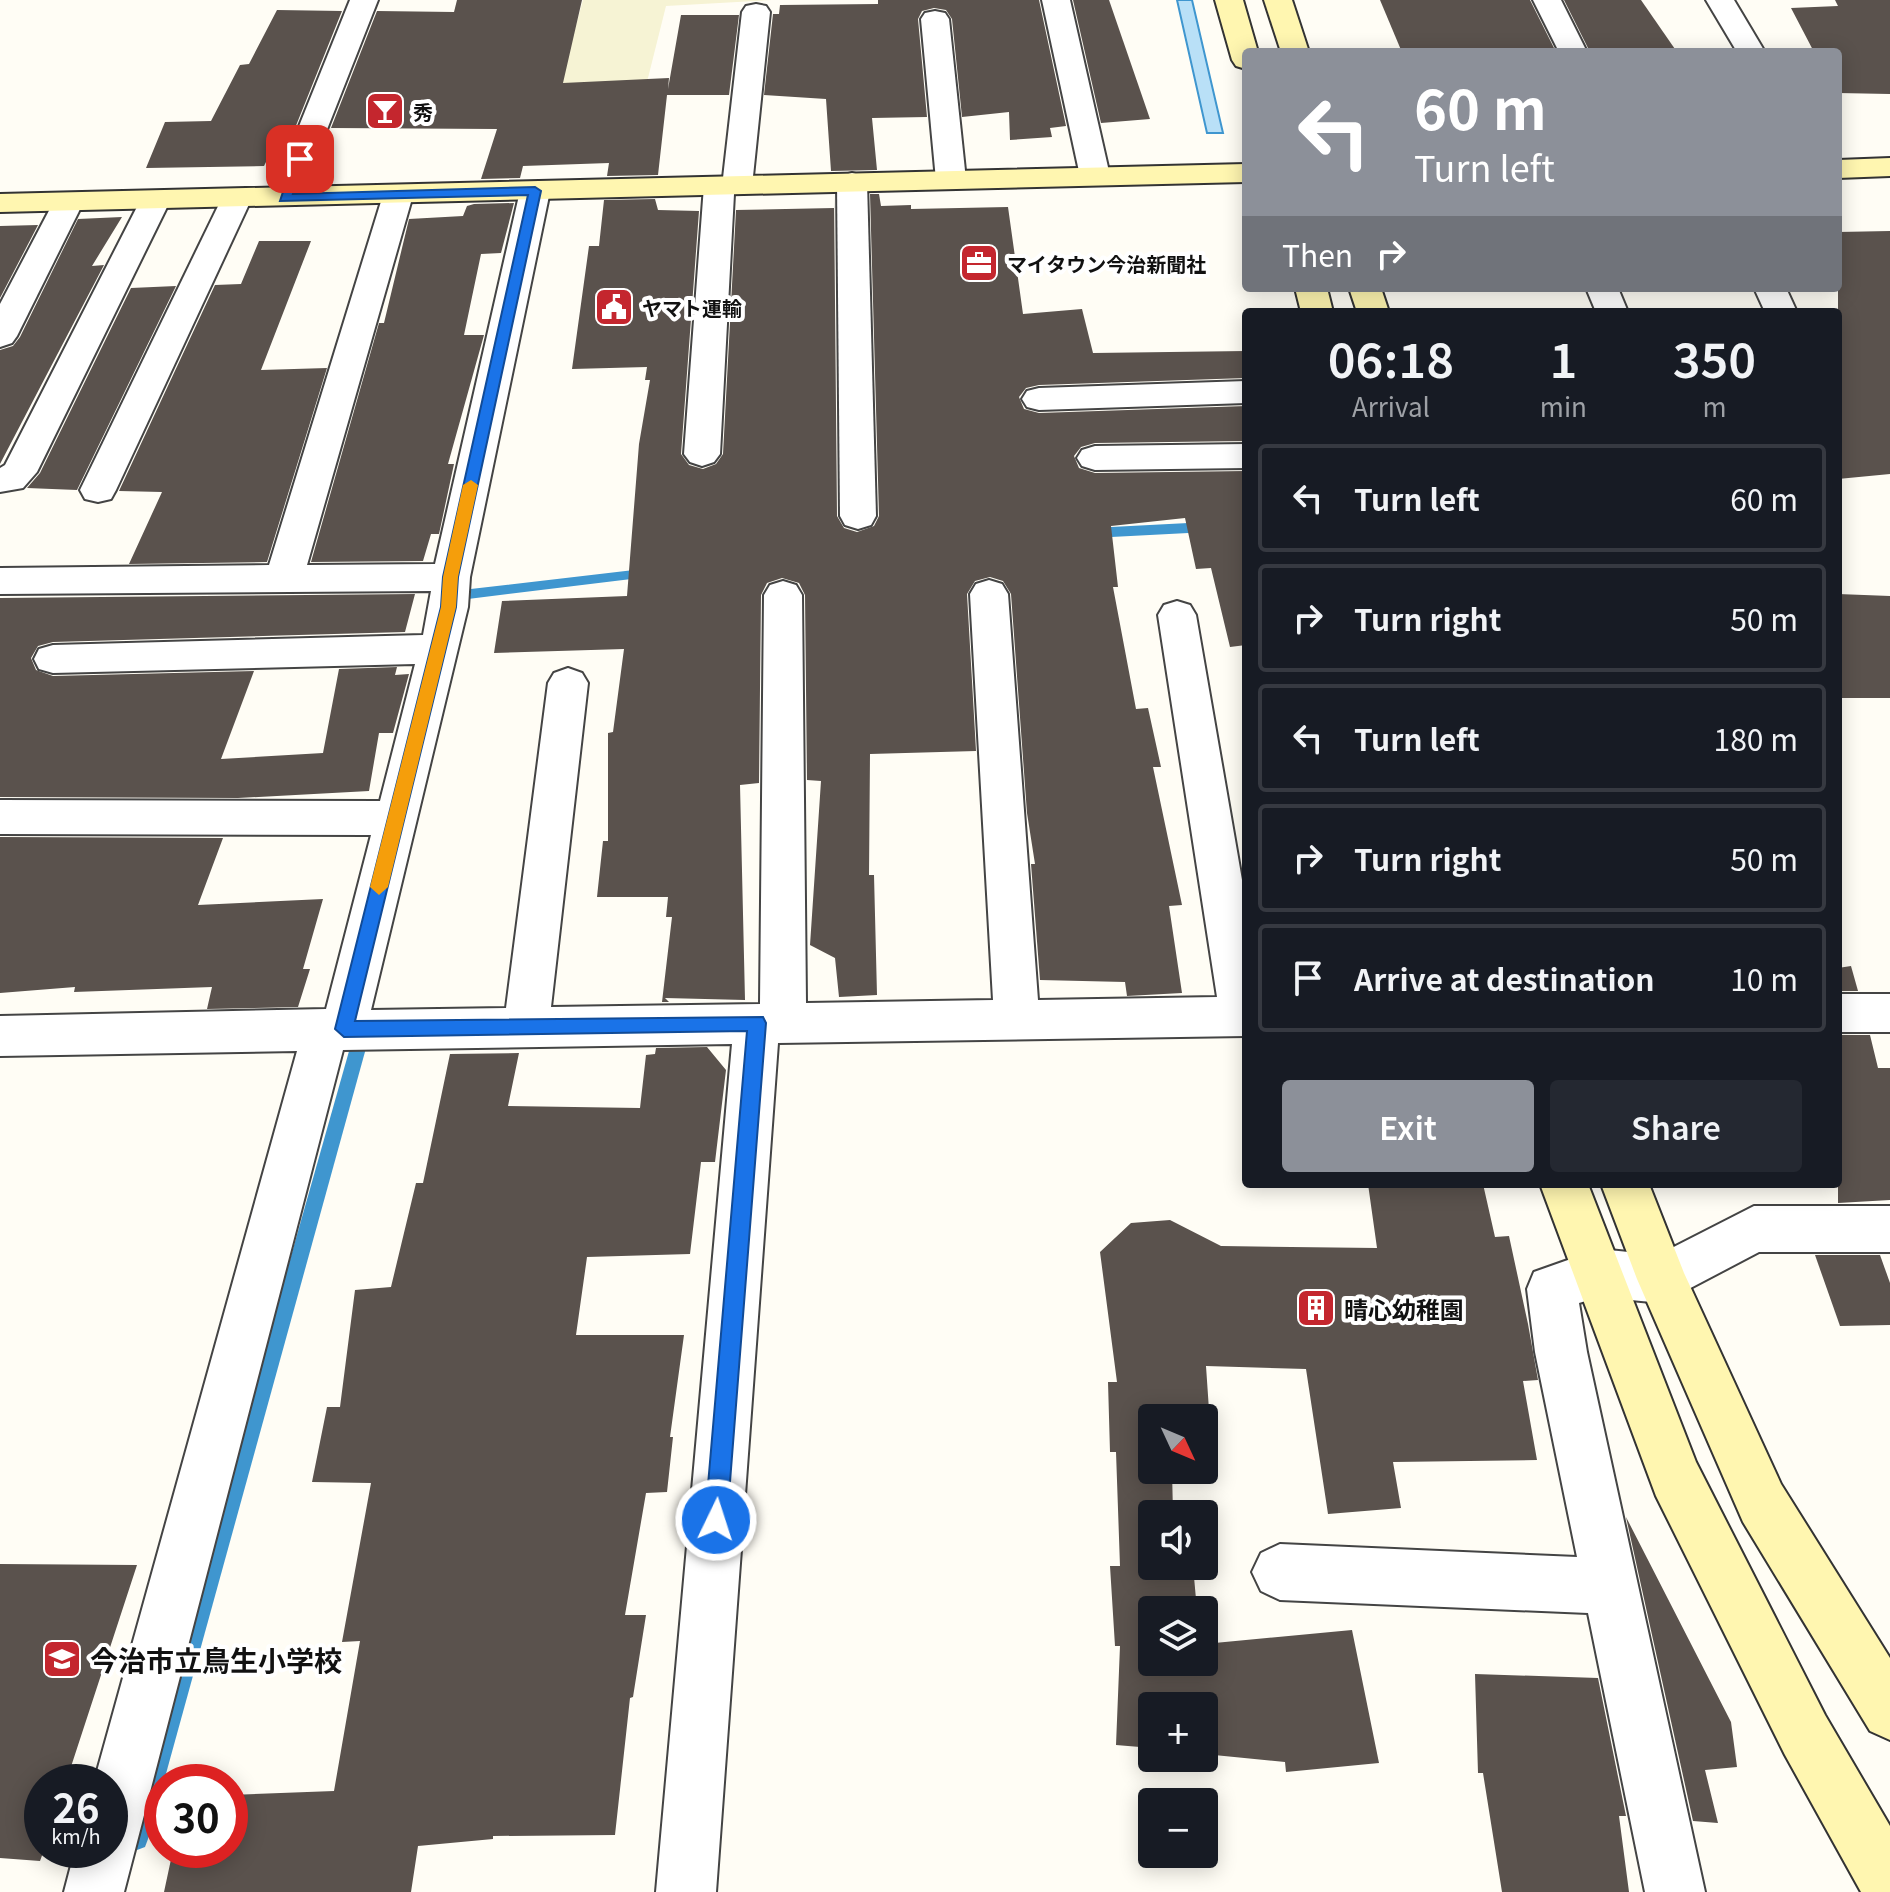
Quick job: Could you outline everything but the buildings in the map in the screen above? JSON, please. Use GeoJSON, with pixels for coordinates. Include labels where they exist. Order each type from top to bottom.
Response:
{"type":"FeatureCollection","features":[{"type":"Feature","properties":{"kind":"street"},"geometry":{"type":"LineString","coordinates":[[285,198],[364,0]]}},
{"type":"Feature","properties":{"kind":"street"},"geometry":{"type":"LineString","coordinates":[[1056,0],[1095,176]]}},
{"type":"Feature","properties":{"kind":"street"},"geometry":{"type":"LineString","coordinates":[[1229,0],[1243,48]]}},
{"type":"Feature","properties":{"kind":"street"},"geometry":{"type":"LineString","coordinates":[[1278,0],[1294,48]]}},
{"type":"Feature","properties":{"kind":"street"},"geometry":{"type":"LineString","coordinates":[[1547,0],[1571,48]]}},
{"type":"Feature","properties":{"kind":"street"},"geometry":{"type":"LineString","coordinates":[[1720,0],[1749,48]]}},
{"type":"Feature","properties":{"kind":"street"},"geometry":{"type":"LineString","coordinates":[[702,454],[728,186],[756,12]]}},
{"type":"Feature","properties":{"kind":"street"},"geometry":{"type":"LineString","coordinates":[[935,19],[951,180]]}},
{"type":"Feature","properties":{"kind":"street"},"geometry":{"type":"LineString","coordinates":[[1842,144],[1890,162]]}},
{"type":"Feature","properties":{"kind":"street"},"geometry":{"type":"LineString","coordinates":[[1842,168],[1890,162]]}},
{"type":"Feature","properties":{"kind":"street"},"geometry":{"type":"LineString","coordinates":[[0,203],[236,200],[1242,173]]}},
{"type":"Feature","properties":{"kind":"street"},"geometry":{"type":"LineString","coordinates":[[852,182],[858,516]]}},
{"type":"Feature","properties":{"kind":"street"},"geometry":{"type":"LineString","coordinates":[[128,1768],[396,818],[449,607],[451,577],[535,191]]}},
{"type":"Feature","properties":{"kind":"street"},"geometry":{"type":"LineString","coordinates":[[284,578],[398,195]]}},
{"type":"Feature","properties":{"kind":"street"},"geometry":{"type":"LineString","coordinates":[[98,490],[236,200]]}},
{"type":"Feature","properties":{"kind":"street"},"geometry":{"type":"LineString","coordinates":[[0,480],[10,479],[19,472],[155,201]]}},
{"type":"Feature","properties":{"kind":"street"},"geometry":{"type":"LineString","coordinates":[[0,336],[68,203]]}},
{"type":"Feature","properties":{"kind":"street"},"geometry":{"type":"LineString","coordinates":[[1039,399],[1242,392]]}},
{"type":"Feature","properties":{"kind":"street"},"geometry":{"type":"LineString","coordinates":[[1095,458],[1242,456]]}},
{"type":"Feature","properties":{"kind":"street"},"geometry":{"type":"LineString","coordinates":[[0,581],[451,577]]}},
{"type":"Feature","properties":{"kind":"street"},"geometry":{"type":"LineString","coordinates":[[989,594],[1017,1019]]}},
{"type":"Feature","properties":{"kind":"street"},"geometry":{"type":"LineString","coordinates":[[686,1892],[770,1023],[783,595]]}},
{"type":"Feature","properties":{"kind":"street"},"geometry":{"type":"LineString","coordinates":[[1177,615],[1242,1004]]}},
{"type":"Feature","properties":{"kind":"street"},"geometry":{"type":"LineString","coordinates":[[53,659],[438,649]]}},
{"type":"Feature","properties":{"kind":"street"},"geometry":{"type":"LineString","coordinates":[[526,1026],[568,683]]}},
{"type":"Feature","properties":{"kind":"street"},"geometry":{"type":"LineString","coordinates":[[0,817],[396,818]]}},
{"type":"Feature","properties":{"kind":"street"},"geometry":{"type":"LineString","coordinates":[[1842,1013],[1890,1013]]}},
{"type":"Feature","properties":{"kind":"street"},"geometry":{"type":"LineString","coordinates":[[0,1036],[1242,1016]]}},
{"type":"Feature","properties":{"kind":"street"},"geometry":{"type":"LineString","coordinates":[[1566,1188],[1675,1477],[1805,1735],[1890,1884]]}},
{"type":"Feature","properties":{"kind":"street"},"geometry":{"type":"LineString","coordinates":[[1627,1188],[1662,1279],[1762,1503],[1890,1711]]}},
{"type":"Feature","properties":{"kind":"street"},"geometry":{"type":"LineString","coordinates":[[1675,1892],[1561,1352],[1552,1289],[1599,1273],[1662,1279],[1754,1229],[1890,1229]]}},
{"type":"Feature","properties":{"kind":"street"},"geometry":{"type":"LineString","coordinates":[[1280,1572],[1610,1586]]}},
{"type":"Feature","properties":{"kind":"street"},"geometry":{"type":"LineString","coordinates":[[94,1892],[100,1868]]}},
{"type":"Feature","properties":{"kind":"shaded area"},"geometry":{"type":"Polygon","coordinates":[[[583,0],[772,0],[666,6],[647,82],[560,84],[583,0]]]}},
{"type":"Feature","properties":{"kind":"water"},"geometry":{"type":"Polygon","coordinates":[[[1177,0],[1192,0],[1223,133],[1207,133],[1177,0]]]}},
{"type":"Feature","properties":{"kind":"waterway"},"geometry":{"type":"LineString","coordinates":[[1092,533],[1242,525]]}},
{"type":"Feature","properties":{"kind":"waterway"},"geometry":{"type":"LineString","coordinates":[[459,609],[462,595],[651,573]]}},
{"type":"Feature","properties":{"kind":"waterway"},"geometry":{"type":"LineString","coordinates":[[137,1839],[363,1030]]}},
{"type":"Feature","properties":{"kind":"slow traffic"},"geometry":{"type":"LineString","coordinates":[[379,887],[449,607],[451,577],[471,485]]}},
{"type":"Feature","properties":{"kind":"place","name":"秀"},"geometry":{"type":"Point","coordinates":[385,111]}},
{"type":"Feature","properties":{"kind":"place","name":"マイタウン今治新聞社"},"geometry":{"type":"Point","coordinates":[979,263]}},
{"type":"Feature","properties":{"kind":"place","name":"ヤマト運輸"},"geometry":{"type":"Point","coordinates":[614,307]}},
{"type":"Feature","properties":{"kind":"place","name":"晴心幼稚園"},"geometry":{"type":"Point","coordinates":[1316,1308]}},
{"type":"Feature","properties":{"kind":"place","name":"今治市立鳥生小学校"},"geometry":{"type":"Point","coordinates":[62,1659]}},
{"type":"Feature","properties":{"kind":"route"},"geometry":{"type":"LineString","coordinates":[[300,159],[285,198],[535,191],[451,577],[449,607],[344,1029],[757,1023],[716,1520]]}}]}
